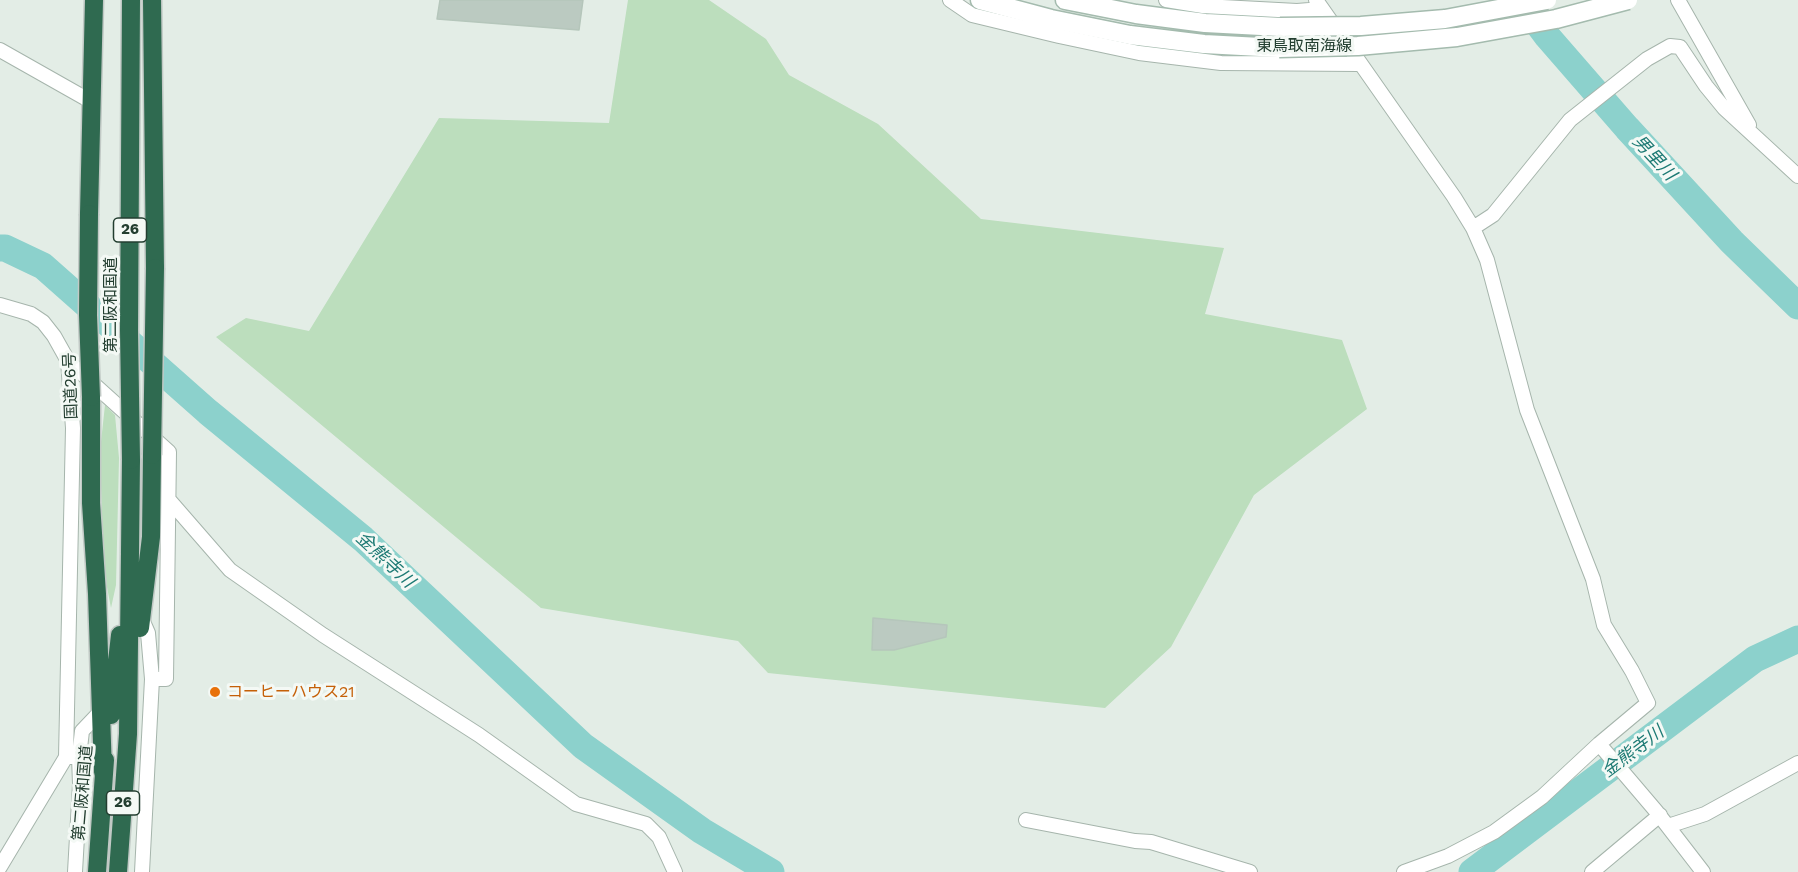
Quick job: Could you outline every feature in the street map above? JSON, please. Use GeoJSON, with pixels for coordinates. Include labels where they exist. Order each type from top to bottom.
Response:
{"type":"FeatureCollection","features":[{"type":"Feature","properties":{"kind":"highway","name":"国道26号"},"geometry":{"type":"LineString","coordinates":[[94,0],[88,315],[91,503],[103,772]]}},
{"type":"Feature","properties":{"kind":"highway","name":"第二阪和国道"},"geometry":{"type":"LineString","coordinates":[[118,872],[128,734],[131,460],[129,330],[131,0]]}},
{"type":"Feature","properties":{"kind":"highway","name":"26"},"geometry":{"type":"LineString","coordinates":[[128,734],[151,537],[155,268],[152,0]]}},
{"type":"Feature","properties":{"kind":"highway","name":"第二阪和国道"},"geometry":{"type":"LineString","coordinates":[[97,872],[103,772],[130,539]]}},
{"type":"Feature","properties":{"kind":"main road","name":"東鳥取南海線"},"geometry":{"type":"LineString","coordinates":[[980,0],[1051,19],[1130,35],[1204,44],[1279,48],[1358,46],[1457,38],[1556,19],[1628,0]]}},
{"type":"Feature","properties":{"kind":"main road","name":"東鳥取南海線"},"geometry":{"type":"LineString","coordinates":[[1065,0],[1136,14],[1205,23],[1280,27],[1361,26],[1445,19],[1547,0]]}},
{"type":"Feature","properties":{"kind":"street"},"geometry":{"type":"LineString","coordinates":[[950,0],[972,15],[1139,53],[1221,63],[1359,64]]}},
{"type":"Feature","properties":{"kind":"street"},"geometry":{"type":"LineString","coordinates":[[1166,0],[1203,6],[1297,11],[1319,5],[1454,197],[1473,228],[1487,260],[1527,410],[1593,579],[1604,624],[1648,703],[1603,747],[1542,797],[1494,832],[1448,856],[1404,872]]}},
{"type":"Feature","properties":{"kind":"street"},"geometry":{"type":"LineString","coordinates":[[1678,0],[1755,135]]}},
{"type":"Feature","properties":{"kind":"street"},"geometry":{"type":"LineString","coordinates":[[1473,228],[1493,215],[1570,120],[1647,59],[1670,46],[1680,47],[1724,108],[1798,176]]}},
{"type":"Feature","properties":{"kind":"street"},"geometry":{"type":"LineString","coordinates":[[0,50],[92,102]]}},
{"type":"Feature","properties":{"kind":"street"},"geometry":{"type":"LineString","coordinates":[[0,305],[31,314],[43,322],[68,361],[169,452],[166,680],[152,679]]}},
{"type":"Feature","properties":{"kind":"street"},"geometry":{"type":"LineString","coordinates":[[68,361],[73,428],[72,757],[80,784],[75,872]]}},
{"type":"Feature","properties":{"kind":"street"},"geometry":{"type":"LineString","coordinates":[[170,501],[230,570],[323,635],[479,735],[576,804],[646,824],[659,837],[675,872]]}},
{"type":"Feature","properties":{"kind":"street"},"geometry":{"type":"LineString","coordinates":[[141,617],[148,633],[152,679],[142,872]]}},
{"type":"Feature","properties":{"kind":"street"},"geometry":{"type":"LineString","coordinates":[[0,867],[72,757],[82,731],[102,710]]}},
{"type":"Feature","properties":{"kind":"street"},"geometry":{"type":"LineString","coordinates":[[1603,747],[1662,817],[1703,872]]}},
{"type":"Feature","properties":{"kind":"street"},"geometry":{"type":"LineString","coordinates":[[1592,872],[1662,817],[1705,814],[1798,763]]}},
{"type":"Feature","properties":{"kind":"street"},"geometry":{"type":"LineString","coordinates":[[1026,820],[1151,842],[1250,872]]}},
{"type":"Feature","properties":{"kind":"green space"},"geometry":{"type":"Polygon","coordinates":[[[628,0],[709,0],[766,39],[789,75],[878,124],[981,219],[1224,248],[1205,314],[1342,340],[1367,409],[1254,495],[1171,647],[1105,708],[768,673],[738,641],[541,608],[216,337],[246,318],[309,331],[439,118],[609,123],[628,0]]]}},
{"type":"Feature","properties":{"kind":"green space"},"geometry":{"type":"Polygon","coordinates":[[[105,405],[115,415],[119,458],[116,585],[111,608],[103,549],[100,451],[105,405]]]}},
{"type":"Feature","properties":{"kind":"building"},"geometry":{"type":"Polygon","coordinates":[[[440,0],[583,0],[579,30],[437,19],[440,0]]]}},
{"type":"Feature","properties":{"kind":"building"},"geometry":{"type":"Polygon","coordinates":[[[873,618],[947,625],[946,637],[894,650],[872,650],[873,618]]]}},
{"type":"Feature","properties":{"kind":"waterway","name":"男里川"},"geometry":{"type":"LineString","coordinates":[[1521,1],[1547,36],[1627,128],[1732,242],[1798,306]]}},
{"type":"Feature","properties":{"kind":"waterway","name":"金熊寺川"},"geometry":{"type":"LineString","coordinates":[[0,248],[5,248],[43,266],[208,412],[363,539],[583,746],[702,831],[771,872]]}},
{"type":"Feature","properties":{"kind":"waterway","name":"金熊寺川"},"geometry":{"type":"LineString","coordinates":[[1472,872],[1755,659],[1798,639]]}},
{"type":"Feature","properties":{"kind":"place","name":"コーヒーハウス21"},"geometry":{"type":"Point","coordinates":[215,692]}}]}
